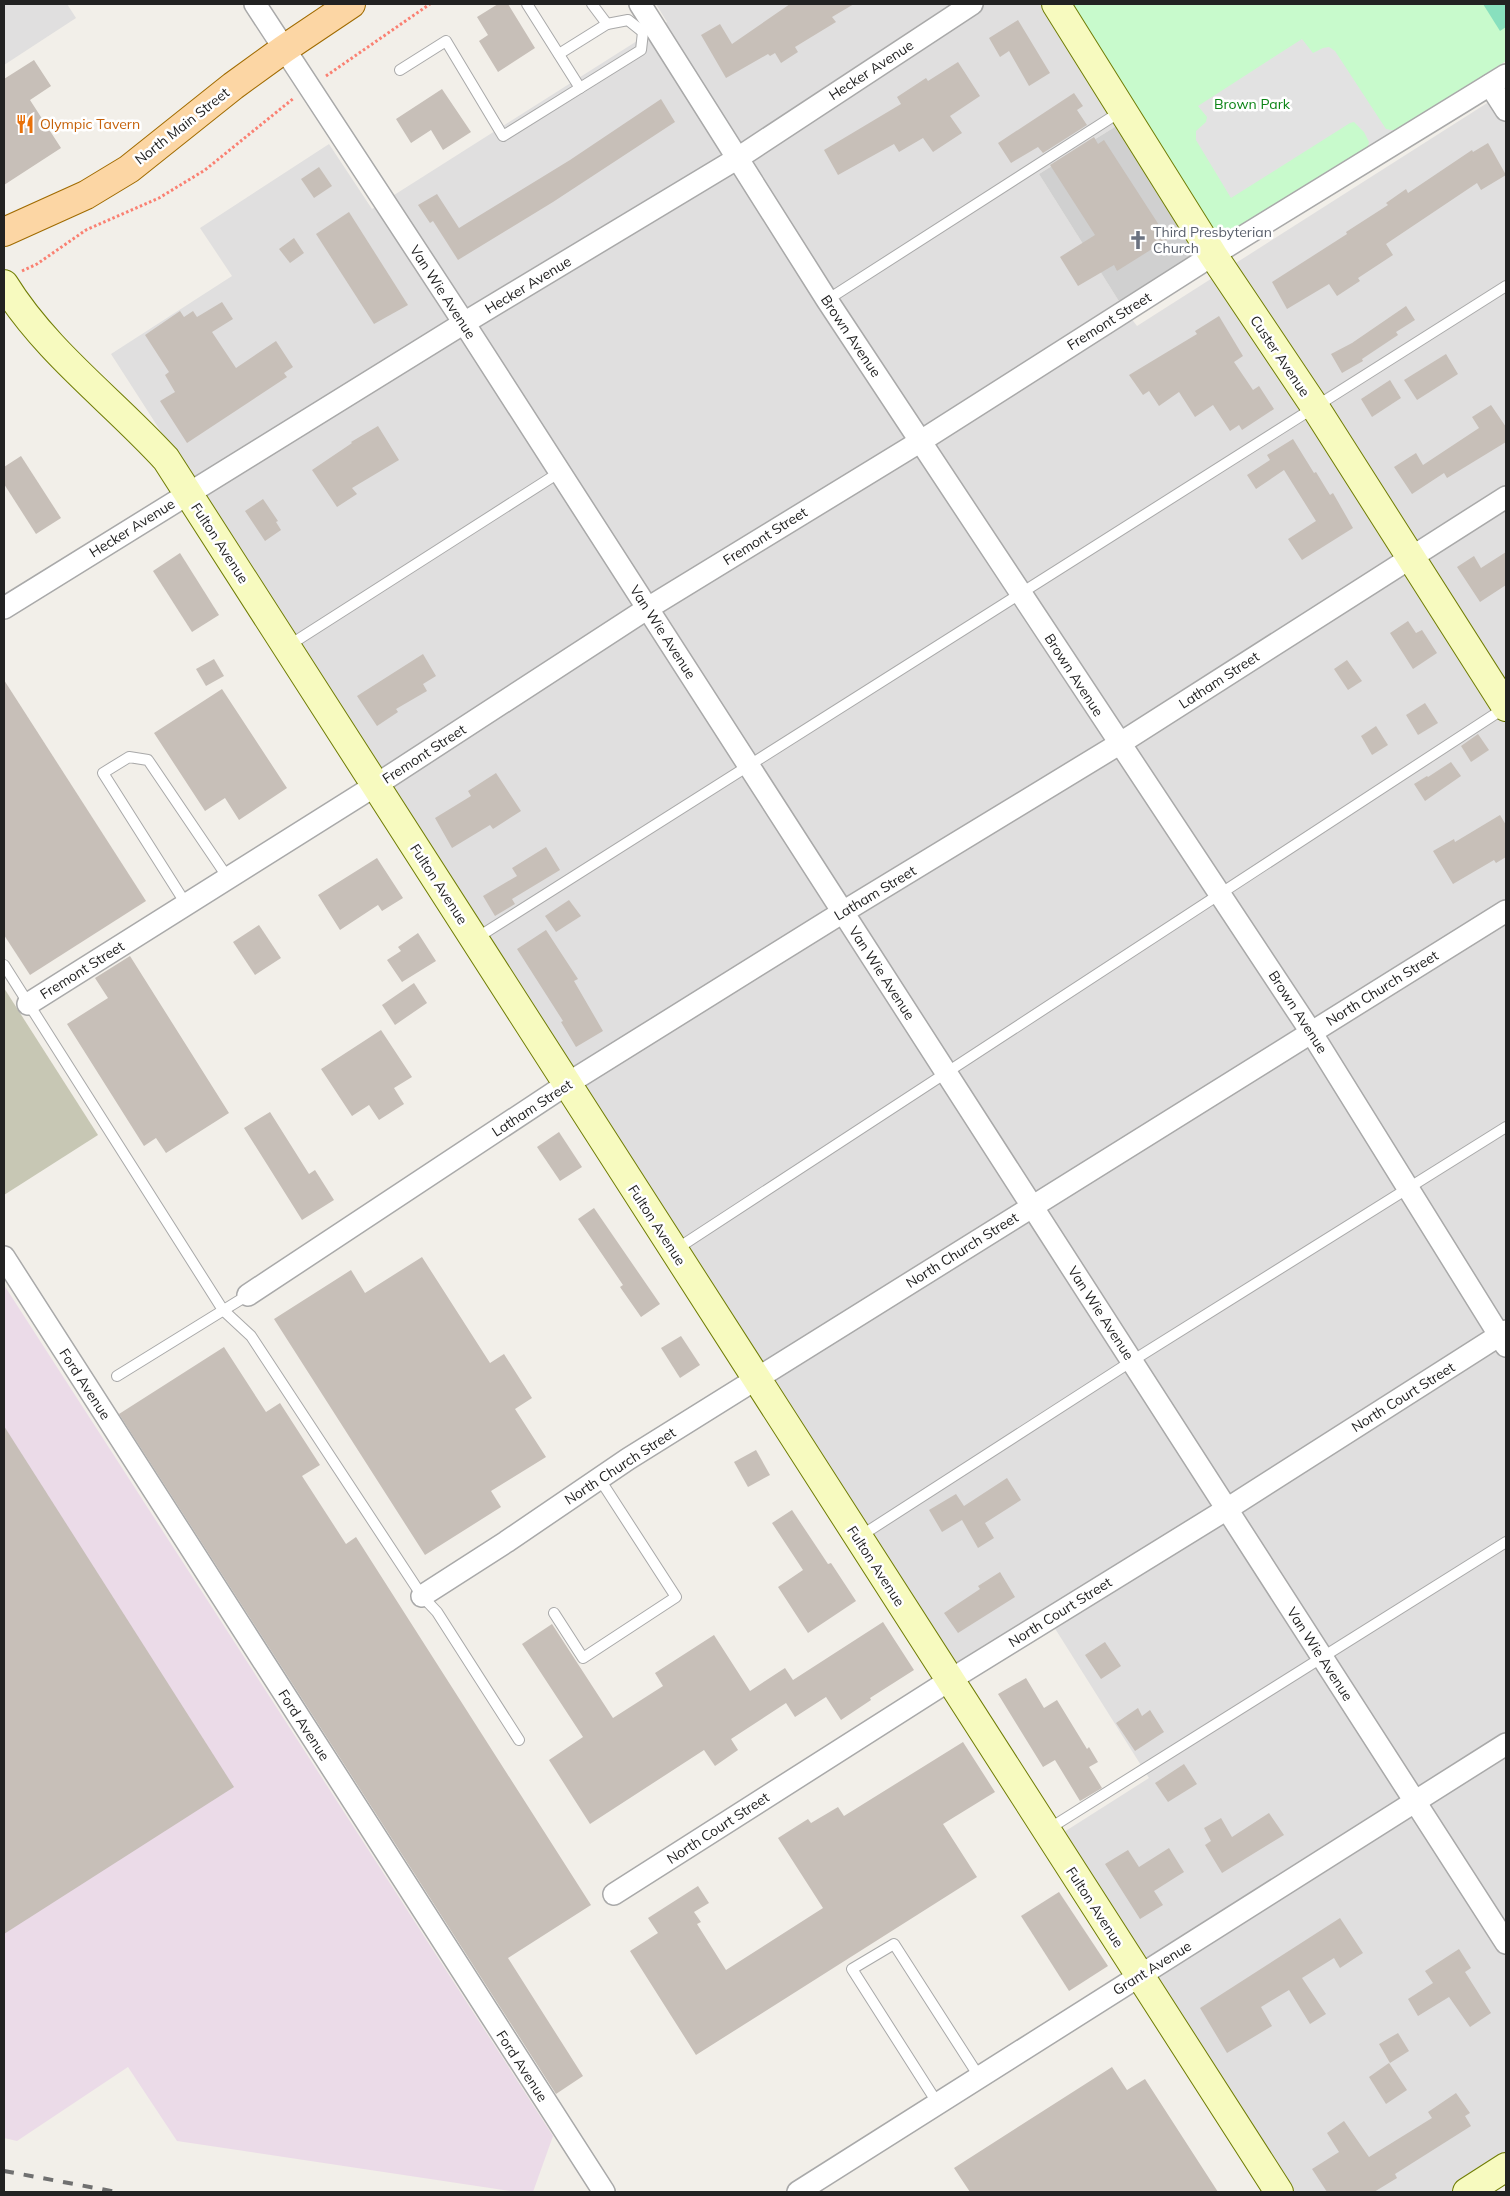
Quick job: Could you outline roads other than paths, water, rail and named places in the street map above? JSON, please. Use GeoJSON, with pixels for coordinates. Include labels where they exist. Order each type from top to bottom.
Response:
{"type":"FeatureCollection","features":[{"type":"Feature","properties":{"kind":"main road","name":"North Main Street"},"geometry":{"type":"LineString","coordinates":[[4,232],[86,195],[129,169],[233,86],[351,4]]}},
{"type":"Feature","properties":{"kind":"street","name":"Van Wie Avenue"},"geometry":{"type":"LineString","coordinates":[[255,4],[648,608],[1506,1943]]}},
{"type":"Feature","properties":{"kind":"street","name":"Brown Avenue"},"geometry":{"type":"LineString","coordinates":[[640,4],[648,28],[738,158],[827,300],[1311,1032],[1408,1189],[1504,1337]]}},
{"type":"Feature","properties":{"kind":"street","name":"Hecker Avenue"},"geometry":{"type":"LineString","coordinates":[[4,608],[464,323],[738,158],[972,4]]}},
{"type":"Feature","properties":{"kind":"street","name":"Custer Avenue"},"geometry":{"type":"LineString","coordinates":[[1056,4],[1213,255],[1315,407],[1506,707]]}},
{"type":"Feature","properties":{"kind":"street"},"geometry":{"type":"LineString","coordinates":[[1498,80],[1506,110]]}},
{"type":"Feature","properties":{"kind":"street","name":"Fremont Street"},"geometry":{"type":"LineString","coordinates":[[28,1004],[376,785],[648,608],[921,441],[1213,255],[1498,80]]}},
{"type":"Feature","properties":{"kind":"street","name":"Fulton Avenue"},"geometry":{"type":"LineString","coordinates":[[12,278],[14,300],[44,338],[141,431],[166,459],[1279,2192]]}},
{"type":"Feature","properties":{"kind":"street","name":"Latham Street"},"geometry":{"type":"LineString","coordinates":[[248,1295],[567,1084],[843,912],[1119,744],[1506,497]]}},
{"type":"Feature","properties":{"kind":"street","name":"North Church Street"},"geometry":{"type":"LineString","coordinates":[[422,1596],[506,1542],[599,1478],[1506,911]]}},
{"type":"Feature","properties":{"kind":"street","name":"Ford Avenue"},"geometry":{"type":"LineString","coordinates":[[4,1257],[604,2192]]}},
{"type":"Feature","properties":{"kind":"street","name":"North Court Street"},"geometry":{"type":"LineString","coordinates":[[614,1894],[950,1680],[1504,1337]]}},
{"type":"Feature","properties":{"kind":"street","name":"Grant Avenue"},"geometry":{"type":"LineString","coordinates":[[798,2192],[1506,1744]]}},
{"type":"Feature","properties":{"kind":"street"},"geometry":{"type":"LineString","coordinates":[[1467,2192],[1506,2167]]}},
{"type":"Feature","properties":{"kind":"lane"},"geometry":{"type":"LineString","coordinates":[[527,4],[580,88]]}},
{"type":"Feature","properties":{"kind":"lane"},"geometry":{"type":"LineString","coordinates":[[592,4],[607,24]]}},
{"type":"Feature","properties":{"kind":"lane"},"geometry":{"type":"LineString","coordinates":[[400,70],[446,41],[503,136],[642,50],[648,28],[628,20],[607,24],[559,54]]}},
{"type":"Feature","properties":{"kind":"lane"},"geometry":{"type":"LineString","coordinates":[[827,300],[1123,110]]}},
{"type":"Feature","properties":{"kind":"lane"},"geometry":{"type":"LineString","coordinates":[[474,940],[1506,286]]}},
{"type":"Feature","properties":{"kind":"lane"},"geometry":{"type":"LineString","coordinates":[[287,647],[560,472]]}},
{"type":"Feature","properties":{"kind":"lane"},"geometry":{"type":"LineString","coordinates":[[674,1251],[1506,707]]}},
{"type":"Feature","properties":{"kind":"lane"},"geometry":{"type":"LineString","coordinates":[[186,904],[102,773],[129,757],[148,760],[228,878]]}},
{"type":"Feature","properties":{"kind":"lane"},"geometry":{"type":"LineString","coordinates":[[4,965],[224,1310],[251,1336],[422,1596],[437,1612],[519,1740]]}},
{"type":"Feature","properties":{"kind":"lane"},"geometry":{"type":"LineString","coordinates":[[858,1538],[1132,1361],[1506,1127]]}},
{"type":"Feature","properties":{"kind":"lane"},"geometry":{"type":"LineString","coordinates":[[117,1376],[248,1295]]}},
{"type":"Feature","properties":{"kind":"lane"},"geometry":{"type":"LineString","coordinates":[[554,1612],[583,1658],[676,1598],[599,1478]]}},
{"type":"Feature","properties":{"kind":"lane"},"geometry":{"type":"LineString","coordinates":[[1046,1831],[1506,1542]]}},
{"type":"Feature","properties":{"kind":"lane"},"geometry":{"type":"LineString","coordinates":[[938,2104],[852,1969],[894,1944],[980,2078]]}},
{"type":"Feature","properties":{"kind":"railway"},"geometry":{"type":"LineString","coordinates":[[4,2171],[117,2192]]}},
{"type":"Feature","properties":{"kind":"place","name":"Olympic Tavern"},"geometry":{"type":"Point","coordinates":[25,124]}},
{"type":"Feature","properties":{"kind":"place","name":"Third Presbyterian Church"},"geometry":{"type":"Point","coordinates":[1138,240]}},
{"type":"Feature","properties":{"kind":"park label","name":"Brown Park"},"geometry":{"type":"Point","coordinates":[1252,104]}}]}
